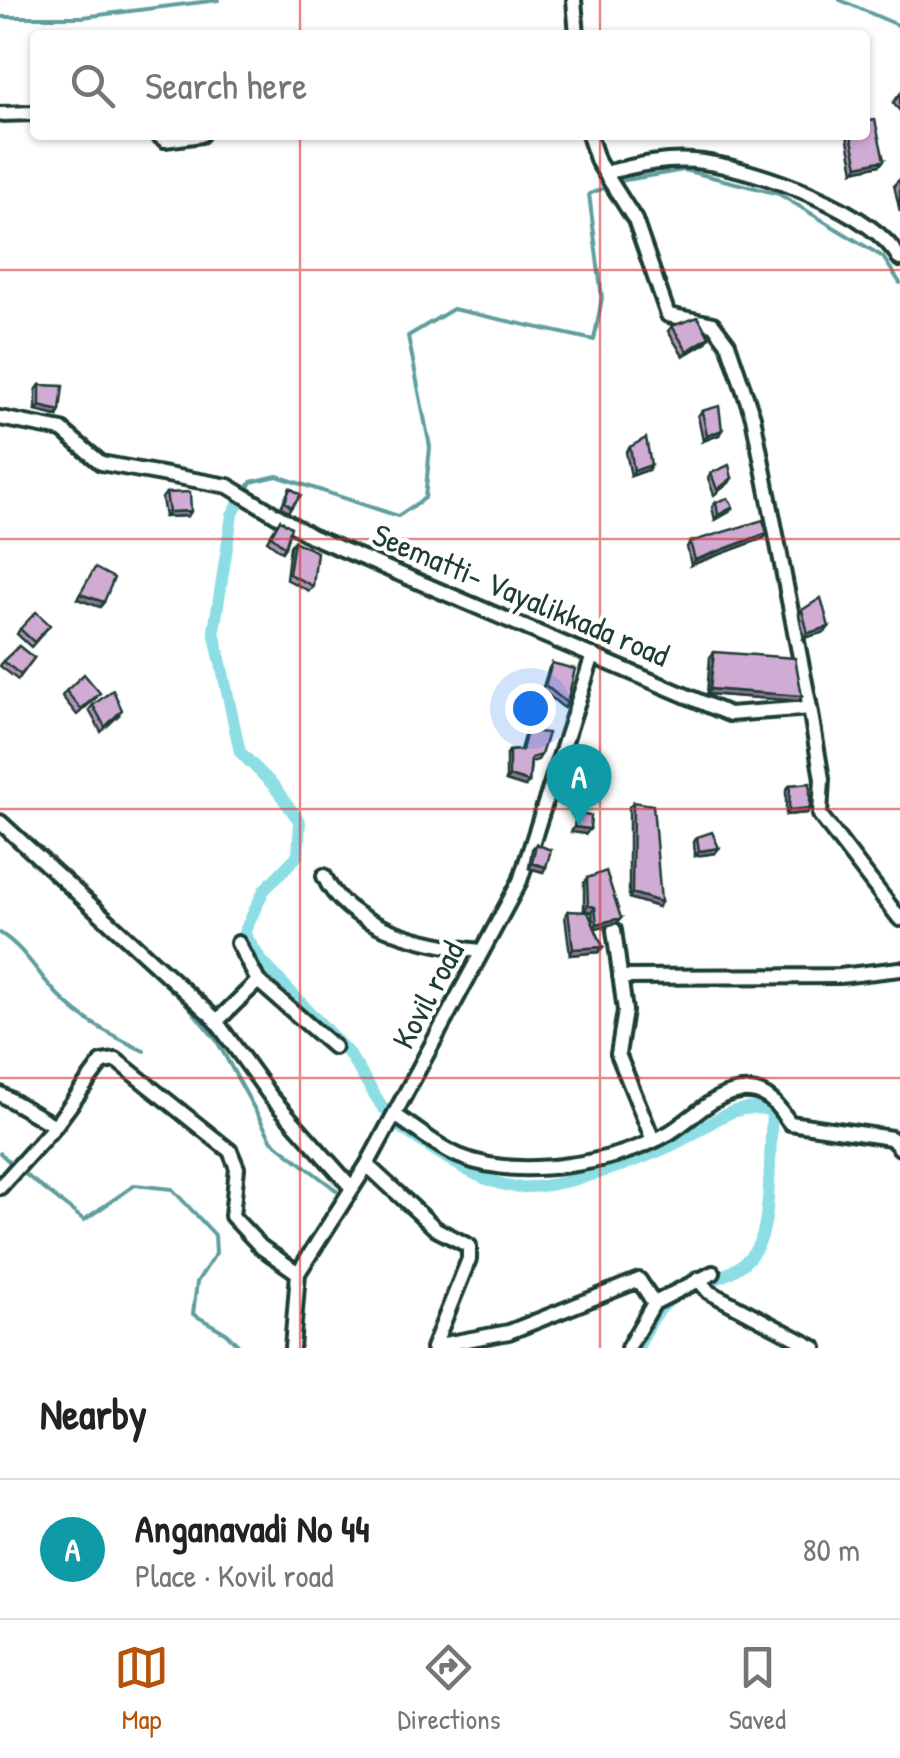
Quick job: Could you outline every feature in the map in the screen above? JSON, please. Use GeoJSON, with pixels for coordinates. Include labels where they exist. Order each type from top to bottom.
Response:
{"type":"FeatureCollection","features":[{"type":"Feature","properties":{"kind":"street"},"geometry":{"type":"LineString","coordinates":[[574,0],[577,30]]}},
{"type":"Feature","properties":{"kind":"street"},"geometry":{"type":"LineString","coordinates":[[0,114],[30,113]]}},
{"type":"Feature","properties":{"kind":"street"},"geometry":{"type":"LineString","coordinates":[[591,140],[604,172],[635,220],[668,315],[714,324],[728,344],[753,416],[822,779],[820,815],[900,919]]}},
{"type":"Feature","properties":{"kind":"street"},"geometry":{"type":"LineString","coordinates":[[604,172],[666,160],[704,162],[771,180],[825,201],[880,237],[900,258]]}},
{"type":"Feature","properties":{"kind":"street","name":"Seematti- Vayalikkada road"},"geometry":{"type":"LineString","coordinates":[[0,418],[62,430],[101,464],[228,486],[311,536],[729,714],[810,708]]}},
{"type":"Feature","properties":{"kind":"street","name":"Kovil road"},"geometry":{"type":"LineString","coordinates":[[292,1348],[298,1274],[367,1165],[520,881],[594,654]]}},
{"type":"Feature","properties":{"kind":"street"},"geometry":{"type":"LineString","coordinates":[[0,822],[216,1022],[270,1097],[352,1188]]}},
{"type":"Feature","properties":{"kind":"street"},"geometry":{"type":"LineString","coordinates":[[324,876],[336,896],[388,930],[417,942],[482,951]]}},
{"type":"Feature","properties":{"kind":"street"},"geometry":{"type":"LineString","coordinates":[[614,930],[624,1020],[618,1054],[652,1140]]}},
{"type":"Feature","properties":{"kind":"street"},"geometry":{"type":"LineString","coordinates":[[238,943],[258,981],[334,1046]]}},
{"type":"Feature","properties":{"kind":"street"},"geometry":{"type":"LineString","coordinates":[[620,977],[840,976],[900,969]]}},
{"type":"Feature","properties":{"kind":"street"},"geometry":{"type":"LineString","coordinates":[[216,1022],[258,981]]}},
{"type":"Feature","properties":{"kind":"street"},"geometry":{"type":"LineString","coordinates":[[0,1187],[55,1126],[102,1062],[116,1060],[230,1150],[237,1168],[232,1216],[261,1247],[298,1274]]}},
{"type":"Feature","properties":{"kind":"street"},"geometry":{"type":"LineString","coordinates":[[394,1114],[457,1156],[504,1166],[564,1166],[652,1140],[730,1093],[750,1091],[775,1102],[790,1123],[891,1138],[900,1148]]}},
{"type":"Feature","properties":{"kind":"street"},"geometry":{"type":"LineString","coordinates":[[0,1094],[55,1126]]}},
{"type":"Feature","properties":{"kind":"street"},"geometry":{"type":"LineString","coordinates":[[367,1165],[436,1228],[470,1246],[470,1259],[434,1347]]}},
{"type":"Feature","properties":{"kind":"street"},"geometry":{"type":"LineString","coordinates":[[628,1348],[654,1303],[714,1273]]}},
{"type":"Feature","properties":{"kind":"street"},"geometry":{"type":"LineString","coordinates":[[698,1279],[709,1292],[816,1348]]}},
{"type":"Feature","properties":{"kind":"street"},"geometry":{"type":"LineString","coordinates":[[434,1347],[509,1332],[639,1280],[654,1303]]}},
{"type":"Feature","properties":{"kind":"building"},"geometry":{"type":"Polygon","coordinates":[[[875,120],[884,160],[858,166],[852,140],[870,140],[870,121],[875,120]]]}},
{"type":"Feature","properties":{"kind":"building"},"geometry":{"type":"Polygon","coordinates":[[[698,317],[709,337],[687,351],[672,326],[698,317]]]}},
{"type":"Feature","properties":{"kind":"building"},"geometry":{"type":"Polygon","coordinates":[[[40,385],[63,386],[60,411],[40,406],[40,385]]]}},
{"type":"Feature","properties":{"kind":"building"},"geometry":{"type":"Polygon","coordinates":[[[719,406],[722,430],[707,436],[702,411],[719,406]]]}},
{"type":"Feature","properties":{"kind":"building"},"geometry":{"type":"Polygon","coordinates":[[[646,438],[651,465],[634,471],[630,447],[646,438]]]}},
{"type":"Feature","properties":{"kind":"building"},"geometry":{"type":"Polygon","coordinates":[[[729,465],[732,478],[717,490],[711,473],[729,465]]]}},
{"type":"Feature","properties":{"kind":"building"},"geometry":{"type":"Polygon","coordinates":[[[290,488],[301,495],[291,507],[285,502],[290,488]]]}},
{"type":"Feature","properties":{"kind":"building"},"geometry":{"type":"Polygon","coordinates":[[[190,492],[191,511],[169,512],[166,493],[190,492]]]}},
{"type":"Feature","properties":{"kind":"building"},"geometry":{"type":"Polygon","coordinates":[[[728,498],[733,507],[718,515],[716,502],[728,498]]]}},
{"type":"Feature","properties":{"kind":"building"},"geometry":{"type":"Polygon","coordinates":[[[280,520],[291,527],[285,547],[271,536],[280,520]]]}},
{"type":"Feature","properties":{"kind":"building"},"geometry":{"type":"Polygon","coordinates":[[[763,520],[767,533],[695,560],[690,542],[763,520]]]}},
{"type":"Feature","properties":{"kind":"building"},"geometry":{"type":"Polygon","coordinates":[[[294,541],[317,552],[313,586],[289,574],[294,541]]]}},
{"type":"Feature","properties":{"kind":"building"},"geometry":{"type":"Polygon","coordinates":[[[95,568],[114,578],[104,602],[80,594],[95,568]]]}},
{"type":"Feature","properties":{"kind":"building"},"geometry":{"type":"Polygon","coordinates":[[[821,598],[829,627],[808,633],[802,610],[821,598]]]}},
{"type":"Feature","properties":{"kind":"building"},"geometry":{"type":"Polygon","coordinates":[[[36,612],[50,625],[34,642],[20,629],[36,612]]]}},
{"type":"Feature","properties":{"kind":"building"},"geometry":{"type":"Polygon","coordinates":[[[19,646],[34,658],[21,675],[3,661],[19,646]]]}},
{"type":"Feature","properties":{"kind":"building"},"geometry":{"type":"Polygon","coordinates":[[[714,652],[795,658],[802,696],[710,689],[714,652]]]}},
{"type":"Feature","properties":{"kind":"building"},"geometry":{"type":"Polygon","coordinates":[[[552,663],[575,669],[567,703],[545,685],[552,663]]]}},
{"type":"Feature","properties":{"kind":"building"},"geometry":{"type":"Polygon","coordinates":[[[84,674],[100,693],[81,709],[66,691],[84,674]]]}},
{"type":"Feature","properties":{"kind":"building"},"geometry":{"type":"Polygon","coordinates":[[[113,690],[122,710],[105,727],[93,705],[113,690]]]}},
{"type":"Feature","properties":{"kind":"building"},"geometry":{"type":"Polygon","coordinates":[[[527,731],[548,733],[541,755],[531,758],[529,782],[509,776],[509,751],[522,750],[527,731]]]}},
{"type":"Feature","properties":{"kind":"building"},"geometry":{"type":"Polygon","coordinates":[[[810,783],[810,808],[789,810],[790,785],[810,783]]]}},
{"type":"Feature","properties":{"kind":"building"},"geometry":{"type":"Polygon","coordinates":[[[633,802],[653,805],[661,902],[632,893],[633,802]]]}},
{"type":"Feature","properties":{"kind":"building"},"geometry":{"type":"Polygon","coordinates":[[[576,814],[591,816],[590,829],[574,827],[576,814]]]}},
{"type":"Feature","properties":{"kind":"building"},"geometry":{"type":"Polygon","coordinates":[[[712,832],[719,848],[699,851],[697,837],[712,832]]]}},
{"type":"Feature","properties":{"kind":"building"},"geometry":{"type":"Polygon","coordinates":[[[536,844],[551,850],[546,867],[532,863],[536,844]]]}},
{"type":"Feature","properties":{"kind":"building"},"geometry":{"type":"Polygon","coordinates":[[[606,871],[621,918],[597,924],[595,907],[588,905],[587,878],[606,871]]]}},
{"type":"Feature","properties":{"kind":"building"},"geometry":{"type":"Polygon","coordinates":[[[568,911],[588,912],[603,947],[573,949],[568,911]]]}},
{"type":"Feature","properties":{"kind":"waterway"},"geometry":{"type":"LineString","coordinates":[[0,17],[83,17],[218,0]]}},
{"type":"Feature","properties":{"kind":"waterway"},"geometry":{"type":"LineString","coordinates":[[840,0],[900,26]]}},
{"type":"Feature","properties":{"kind":"waterway"},"geometry":{"type":"LineString","coordinates":[[620,181],[684,170],[779,194],[883,257],[900,283]]}},
{"type":"Feature","properties":{"kind":"waterway"},"geometry":{"type":"LineString","coordinates":[[247,489],[251,482],[277,476],[398,516],[425,498],[430,447],[408,336],[453,309],[594,340],[602,298],[589,194],[607,187]]}},
{"type":"Feature","properties":{"kind":"waterway"},"geometry":{"type":"LineString","coordinates":[[240,501],[232,515],[214,631],[240,752],[274,786],[300,822],[298,855],[264,890],[244,933],[261,960],[349,1054],[383,1108]]}},
{"type":"Feature","properties":{"kind":"waterway"},"geometry":{"type":"LineString","coordinates":[[61,886],[161,978]]}},
{"type":"Feature","properties":{"kind":"waterway"},"geometry":{"type":"LineString","coordinates":[[0,933],[68,1005],[110,1034],[144,1051]]}},
{"type":"Feature","properties":{"kind":"waterway"},"geometry":{"type":"LineString","coordinates":[[176,991],[217,1041],[272,1141],[336,1190]]}},
{"type":"Feature","properties":{"kind":"waterway"},"geometry":{"type":"LineString","coordinates":[[401,1128],[481,1177],[528,1187],[575,1180],[626,1164],[737,1110],[772,1111],[768,1198],[760,1241],[736,1269],[679,1294],[665,1305],[638,1348]]}},
{"type":"Feature","properties":{"kind":"waterway"},"geometry":{"type":"LineString","coordinates":[[0,1153],[13,1165]]}},
{"type":"Feature","properties":{"kind":"waterway"},"geometry":{"type":"LineString","coordinates":[[21,1171],[84,1220],[135,1185],[172,1189],[215,1235],[216,1253],[197,1282],[193,1314],[226,1333],[241,1348]]}},
{"type":"Feature","properties":{"kind":"place","name":"Anganavadi No 44"},"geometry":{"type":"Point","coordinates":[579,826]}}]}
